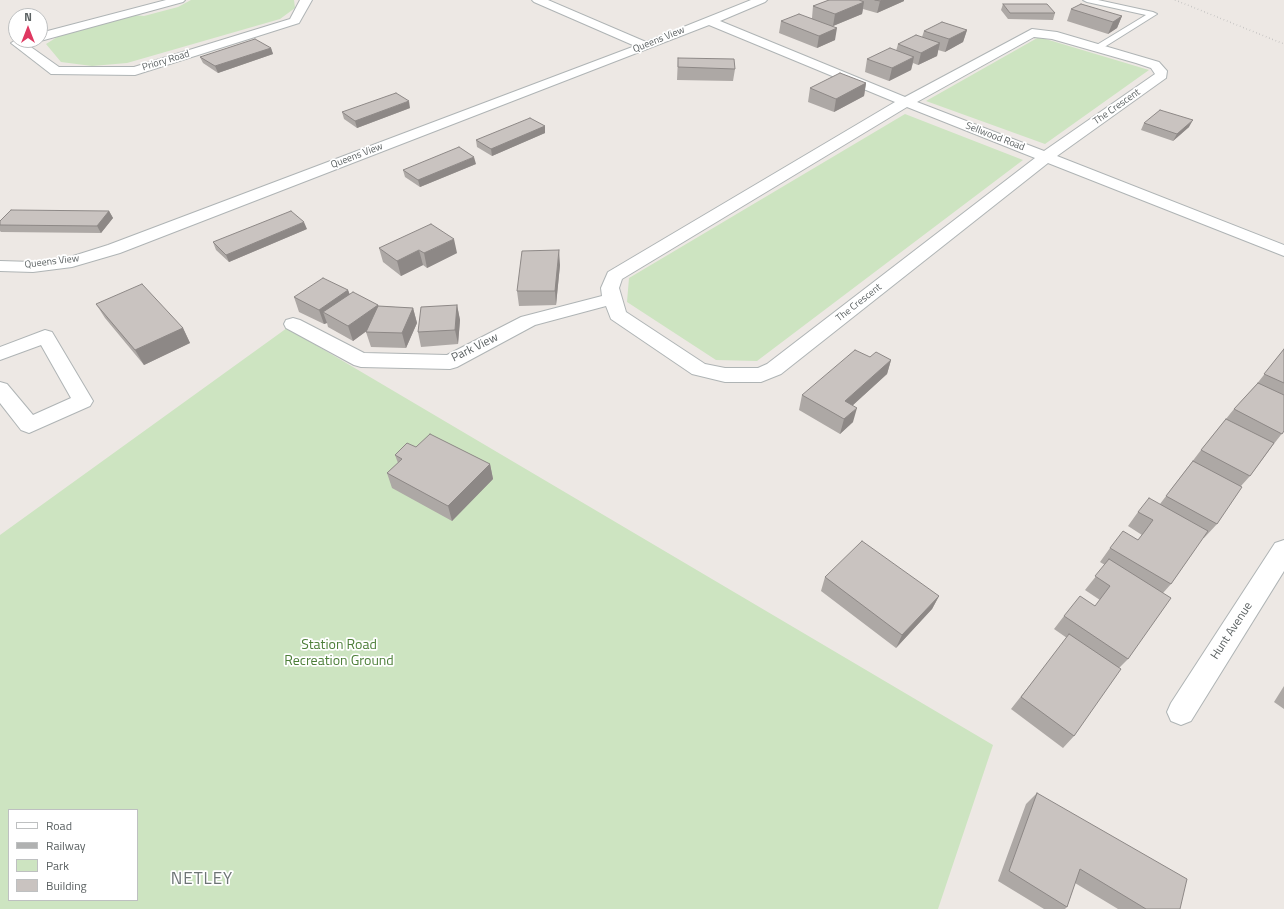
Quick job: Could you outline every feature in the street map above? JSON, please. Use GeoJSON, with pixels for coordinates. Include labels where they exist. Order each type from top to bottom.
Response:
{"type":"FeatureCollection","features":[{"type":"Feature","properties":{"kind":"street"},"geometry":{"type":"LineString","coordinates":[[141,0],[152,7]]}},
{"type":"Feature","properties":{"kind":"street"},"geometry":{"type":"LineString","coordinates":[[48,35],[179,0]]}},
{"type":"Feature","properties":{"kind":"street","name":"Priory Road"},"geometry":{"type":"LineString","coordinates":[[24,48],[56,71],[135,71],[295,21],[306,0]]}},
{"type":"Feature","properties":{"kind":"street"},"geometry":{"type":"LineString","coordinates":[[538,0],[646,46]]}},
{"type":"Feature","properties":{"kind":"street","name":"Queens View"},"geometry":{"type":"LineString","coordinates":[[0,266],[33,267],[72,262],[114,249],[646,46],[761,0]]}},
{"type":"Feature","properties":{"kind":"street","name":"Sellwood Road"},"geometry":{"type":"LineString","coordinates":[[708,20],[906,102],[1284,251]]}},
{"type":"Feature","properties":{"kind":"street","name":"The Crescent"},"geometry":{"type":"LineString","coordinates":[[1032,34],[1053,35],[1155,65],[1161,71],[1161,75],[1046,157],[774,369],[761,376],[725,375],[699,369],[618,315],[612,300],[610,288],[614,276],[906,102],[1032,34]]}},
{"type":"Feature","properties":{"kind":"street","name":"Park View"},"geometry":{"type":"LineString","coordinates":[[293,324],[361,360],[450,362],[528,321],[612,300]]}},
{"type":"Feature","properties":{"kind":"street"},"geometry":{"type":"LineString","coordinates":[[0,354],[45,336],[83,401],[29,425],[0,389]]}},
{"type":"Feature","properties":{"kind":"street","name":"Hunt Avenue"},"geometry":{"type":"LineString","coordinates":[[1181,712],[1284,550]]}},
{"type":"Feature","properties":{"kind":"lane"},"geometry":{"type":"LineString","coordinates":[[1087,0],[1153,14],[1098,48]]}},
{"type":"Feature","properties":{"kind":"green space"},"geometry":{"type":"Polygon","coordinates":[[[191,0],[294,0],[295,8],[280,19],[127,63],[92,66],[61,62],[48,46],[48,43],[62,34],[134,15],[144,16],[178,7],[191,0]]]}},
{"type":"Feature","properties":{"kind":"green space"},"geometry":{"type":"Polygon","coordinates":[[[1039,37],[1149,70],[1045,144],[926,101],[1039,37]]]}},
{"type":"Feature","properties":{"kind":"green space"},"geometry":{"type":"Polygon","coordinates":[[[905,114],[1023,160],[757,361],[716,360],[627,302],[629,278],[905,114]]]}},
{"type":"Feature","properties":{"kind":"green space","name":"Station Road Recreation Ground"},"geometry":{"type":"Polygon","coordinates":[[[287,328],[993,745],[938,909],[0,909],[0,535],[287,328]]]}},
{"type":"Feature","properties":{"kind":"building"},"geometry":{"type":"Polygon","coordinates":[[[829,0],[859,0],[864,2],[835,14],[813,6],[829,0]]]}},
{"type":"Feature","properties":{"kind":"building"},"geometry":{"type":"Polygon","coordinates":[[[1003,4],[1047,4],[1055,13],[1010,13],[1003,4]]]}},
{"type":"Feature","properties":{"kind":"building"},"geometry":{"type":"Polygon","coordinates":[[[1081,4],[1122,16],[1113,22],[1071,9],[1081,4]]]}},
{"type":"Feature","properties":{"kind":"building"},"geometry":{"type":"Polygon","coordinates":[[[799,14],[837,28],[819,36],[781,21],[799,14]]]}},
{"type":"Feature","properties":{"kind":"building"},"geometry":{"type":"Polygon","coordinates":[[[942,22],[967,30],[949,39],[924,31],[942,22]]]}},
{"type":"Feature","properties":{"kind":"building"},"geometry":{"type":"Polygon","coordinates":[[[916,35],[940,43],[921,53],[898,44],[916,35]]]}},
{"type":"Feature","properties":{"kind":"building"},"geometry":{"type":"Polygon","coordinates":[[[255,39],[271,48],[215,66],[200,57],[255,39]]]}},
{"type":"Feature","properties":{"kind":"building"},"geometry":{"type":"Polygon","coordinates":[[[890,48],[914,57],[892,68],[867,59],[890,48]]]}},
{"type":"Feature","properties":{"kind":"building"},"geometry":{"type":"Polygon","coordinates":[[[678,58],[734,59],[735,69],[678,67],[678,58]]]}},
{"type":"Feature","properties":{"kind":"building"},"geometry":{"type":"Polygon","coordinates":[[[840,73],[866,83],[836,99],[810,88],[840,73]]]}},
{"type":"Feature","properties":{"kind":"building"},"geometry":{"type":"Polygon","coordinates":[[[396,93],[409,101],[355,121],[342,112],[396,93]]]}},
{"type":"Feature","properties":{"kind":"building"},"geometry":{"type":"Polygon","coordinates":[[[1160,110],[1193,120],[1177,134],[1144,123],[1160,110]]]}},
{"type":"Feature","properties":{"kind":"building"},"geometry":{"type":"Polygon","coordinates":[[[530,118],[545,126],[491,149],[476,140],[530,118]]]}},
{"type":"Feature","properties":{"kind":"building"},"geometry":{"type":"Polygon","coordinates":[[[459,147],[474,157],[418,180],[403,170],[459,147]]]}},
{"type":"Feature","properties":{"kind":"building"},"geometry":{"type":"Polygon","coordinates":[[[11,210],[109,211],[97,226],[0,225],[0,221],[11,210]]]}},
{"type":"Feature","properties":{"kind":"building"},"geometry":{"type":"Polygon","coordinates":[[[291,211],[304,222],[226,255],[213,242],[291,211]]]}},
{"type":"Feature","properties":{"kind":"building"},"geometry":{"type":"Polygon","coordinates":[[[431,224],[454,239],[424,253],[419,250],[397,261],[379,248],[431,224]]]}},
{"type":"Feature","properties":{"kind":"building"},"geometry":{"type":"Polygon","coordinates":[[[559,250],[555,291],[517,291],[522,251],[559,250]]]}},
{"type":"Feature","properties":{"kind":"building"},"geometry":{"type":"Polygon","coordinates":[[[323,278],[348,290],[319,310],[294,297],[323,278]]]}},
{"type":"Feature","properties":{"kind":"building"},"geometry":{"type":"Polygon","coordinates":[[[142,284],[183,328],[135,350],[96,304],[142,284]]]}},
{"type":"Feature","properties":{"kind":"building"},"geometry":{"type":"Polygon","coordinates":[[[353,292],[378,305],[348,326],[323,312],[353,292]]]}},
{"type":"Feature","properties":{"kind":"building"},"geometry":{"type":"Polygon","coordinates":[[[457,305],[455,330],[418,332],[421,307],[457,305]]]}},
{"type":"Feature","properties":{"kind":"building"},"geometry":{"type":"Polygon","coordinates":[[[378,306],[413,308],[402,333],[366,332],[378,306]]]}},
{"type":"Feature","properties":{"kind":"building"},"geometry":{"type":"Polygon","coordinates":[[[1284,349],[1284,383],[1264,374],[1284,349]]]}},
{"type":"Feature","properties":{"kind":"building"},"geometry":{"type":"Polygon","coordinates":[[[855,350],[870,357],[876,352],[891,360],[845,401],[857,408],[844,419],[802,395],[855,350]]]}},
{"type":"Feature","properties":{"kind":"building"},"geometry":{"type":"Polygon","coordinates":[[[1258,383],[1284,395],[1284,431],[1282,434],[1234,409],[1258,383]]]}},
{"type":"Feature","properties":{"kind":"building"},"geometry":{"type":"Polygon","coordinates":[[[1226,419],[1274,443],[1250,476],[1201,450],[1226,419]]]}},
{"type":"Feature","properties":{"kind":"building"},"geometry":{"type":"Polygon","coordinates":[[[430,434],[490,464],[448,506],[387,473],[402,459],[395,455],[407,443],[416,447],[430,434]]]}},
{"type":"Feature","properties":{"kind":"building"},"geometry":{"type":"Polygon","coordinates":[[[1193,461],[1242,487],[1217,524],[1166,496],[1193,461]]]}},
{"type":"Feature","properties":{"kind":"building"},"geometry":{"type":"Polygon","coordinates":[[[1149,498],[1208,531],[1171,584],[1110,548],[1123,531],[1138,540],[1153,520],[1138,512],[1149,498]]]}},
{"type":"Feature","properties":{"kind":"building"},"geometry":{"type":"Polygon","coordinates":[[[862,541],[939,596],[902,635],[825,577],[862,541]]]}},
{"type":"Feature","properties":{"kind":"building"},"geometry":{"type":"Polygon","coordinates":[[[1109,559],[1171,598],[1128,659],[1064,616],[1080,596],[1095,606],[1110,586],[1095,576],[1109,559]]]}},
{"type":"Feature","properties":{"kind":"building"},"geometry":{"type":"Polygon","coordinates":[[[1069,634],[1121,669],[1074,736],[1021,697],[1069,634]]]}},
{"type":"Feature","properties":{"kind":"building"},"geometry":{"type":"Polygon","coordinates":[[[1037,793],[1187,879],[1180,909],[1146,909],[1080,869],[1067,907],[1009,871],[1037,793]]]}},
{"type":"Feature","properties":{"kind":"railway"},"geometry":{"type":"LineString","coordinates":[[1175,0],[1284,44]]}},
{"type":"Feature","properties":{"kind":"district","name":"NETLEY"},"geometry":{"type":"Point","coordinates":[202,880]}}]}
